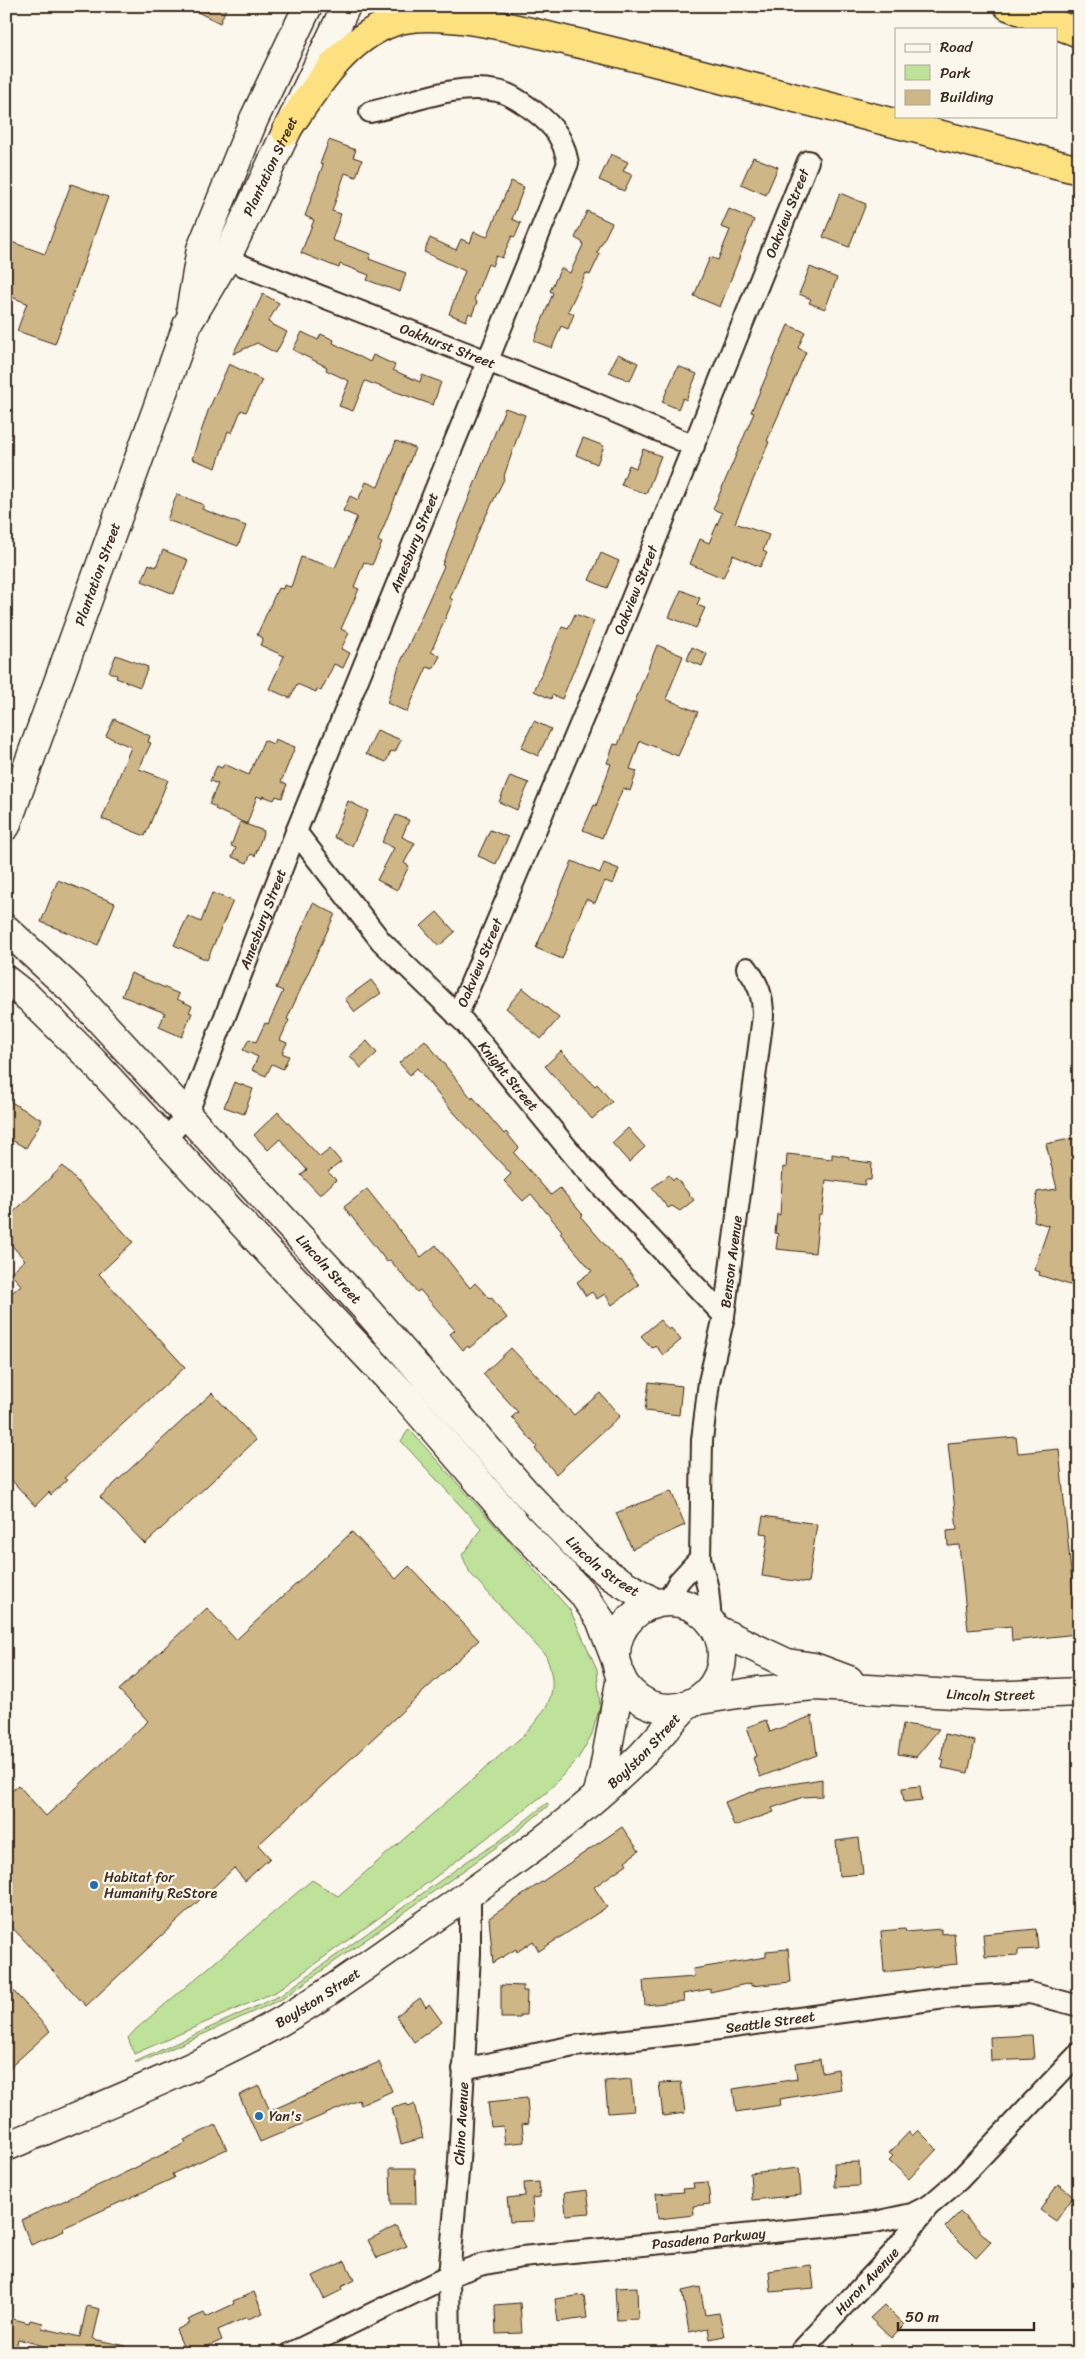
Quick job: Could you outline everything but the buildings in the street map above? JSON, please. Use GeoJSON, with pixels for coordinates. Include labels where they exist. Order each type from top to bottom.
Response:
{"type":"FeatureCollection","features":[{"type":"Feature","properties":{"kind":"highway"},"geometry":{"type":"LineString","coordinates":[[444,6],[506,26],[630,55],[1079,170]]}},
{"type":"Feature","properties":{"kind":"highway"},"geometry":{"type":"LineString","coordinates":[[1008,6],[1079,33]]}},
{"type":"Feature","properties":{"kind":"highway"},"geometry":{"type":"LineString","coordinates":[[286,131],[315,88],[355,44],[375,30],[394,22],[413,18],[440,18],[506,26]]}},
{"type":"Feature","properties":{"kind":"main road","name":"Plantation Street"},"geometry":{"type":"LineString","coordinates":[[6,826],[12,802],[188,323],[201,249],[254,120],[308,6]]}},
{"type":"Feature","properties":{"kind":"main road","name":"Plantation Street"},"geometry":{"type":"LineString","coordinates":[[188,323],[226,259],[346,6]]}},
{"type":"Feature","properties":{"kind":"main road","name":"Lincoln Street"},"geometry":{"type":"LineString","coordinates":[[6,929],[72,990],[187,1114],[366,1309],[525,1492],[582,1552],[611,1576],[661,1602]]}},
{"type":"Feature","properties":{"kind":"main road"},"geometry":{"type":"LineString","coordinates":[[6,980],[90,1058],[406,1396],[517,1526],[582,1593],[600,1619],[620,1671],[633,1694],[642,1701],[665,1708],[694,1702],[717,1677],[721,1663],[721,1649],[714,1625],[696,1610],[679,1603],[661,1602],[638,1612],[622,1629],[616,1652],[620,1671]]}},
{"type":"Feature","properties":{"kind":"main road"},"geometry":{"type":"LineString","coordinates":[[6,1000],[35,1005]]}},
{"type":"Feature","properties":{"kind":"main road"},"geometry":{"type":"LineString","coordinates":[[344,1330],[366,1309]]}},
{"type":"Feature","properties":{"kind":"main road"},"geometry":{"type":"LineString","coordinates":[[406,1396],[427,1377]]}},
{"type":"Feature","properties":{"kind":"main road","name":"Lincoln Street"},"geometry":{"type":"LineString","coordinates":[[714,1625],[787,1663],[814,1667],[874,1688]]}},
{"type":"Feature","properties":{"kind":"main road","name":"Boylston Street"},"geometry":{"type":"LineString","coordinates":[[597,1796],[620,1671]]}},
{"type":"Feature","properties":{"kind":"main road","name":"Lincoln Street"},"geometry":{"type":"LineString","coordinates":[[694,1702],[757,1691],[815,1686],[988,1696],[1079,1692]]}},
{"type":"Feature","properties":{"kind":"main road","name":"Boylston Street"},"geometry":{"type":"LineString","coordinates":[[6,2148],[208,2058],[269,2027],[331,1989],[470,1893],[597,1796],[694,1702]]}},
{"type":"Feature","properties":{"kind":"street","name":"Amesbury Street"},"geometry":{"type":"LineString","coordinates":[[166,1139],[187,1114],[296,832],[568,164],[564,142],[549,122],[525,104],[499,91],[483,89],[449,92],[419,97],[397,106],[370,112]]}},
{"type":"Feature","properties":{"kind":"street","name":"Oakview Street"},"geometry":{"type":"LineString","coordinates":[[457,1016],[694,446],[808,161]]}},
{"type":"Feature","properties":{"kind":"street","name":"Oakhurst Street"},"geometry":{"type":"LineString","coordinates":[[201,249],[592,402],[694,446]]}},
{"type":"Feature","properties":{"kind":"street","name":"Knight Street"},"geometry":{"type":"LineString","coordinates":[[296,832],[381,941],[457,1016],[583,1167],[724,1316]]}},
{"type":"Feature","properties":{"kind":"street","name":"Benson Avenue"},"geometry":{"type":"LineString","coordinates":[[714,1625],[700,1558],[702,1440],[709,1382],[724,1316],[763,1016],[763,998],[758,983],[747,968]]}},
{"type":"Feature","properties":{"kind":"street"},"geometry":{"type":"LineString","coordinates":[[661,1602],[700,1558]]}},
{"type":"Feature","properties":{"kind":"street","name":"Chino Avenue"},"geometry":{"type":"LineString","coordinates":[[450,2353],[449,2276],[459,2160],[470,1954],[470,1893]]}},
{"type":"Feature","properties":{"kind":"street","name":"Seattle Street"},"geometry":{"type":"LineString","coordinates":[[463,2069],[574,2046],[697,2032],[945,1998],[1030,1993],[1079,2006]]}},
{"type":"Feature","properties":{"kind":"street","name":"Pasadena Parkway"},"geometry":{"type":"LineString","coordinates":[[291,2353],[449,2276],[480,2265],[522,2257],[875,2222],[912,2214],[930,2204],[959,2180],[1079,2052]]}},
{"type":"Feature","properties":{"kind":"street","name":"Huron Avenue"},"geometry":{"type":"LineString","coordinates":[[799,2353],[893,2253],[930,2204]]}},
{"type":"Feature","properties":{"kind":"green space"},"geometry":{"type":"Polygon","coordinates":[[[409,1429],[570,1610],[597,1669],[600,1706],[591,1737],[577,1760],[546,1793],[426,1884],[277,1991],[134,2054],[128,2038],[136,2029],[312,1880],[338,1896],[525,1734],[546,1707],[550,1698],[552,1680],[546,1656],[470,1573],[462,1555],[482,1529],[401,1441],[409,1429]]]}},
{"type":"Feature","properties":{"kind":"green space"},"geometry":{"type":"Polygon","coordinates":[[[547,1803],[549,1805],[512,1836],[282,1999],[141,2062],[135,2062],[281,1995],[469,1860],[497,1843],[547,1803]]]}},
{"type":"Feature","properties":{"kind":"place","name":"Habitat for Humanity ReStore"},"geometry":{"type":"Point","coordinates":[94,1885]}},
{"type":"Feature","properties":{"kind":"place","name":"Yan's"},"geometry":{"type":"Point","coordinates":[259,2116]}}]}
